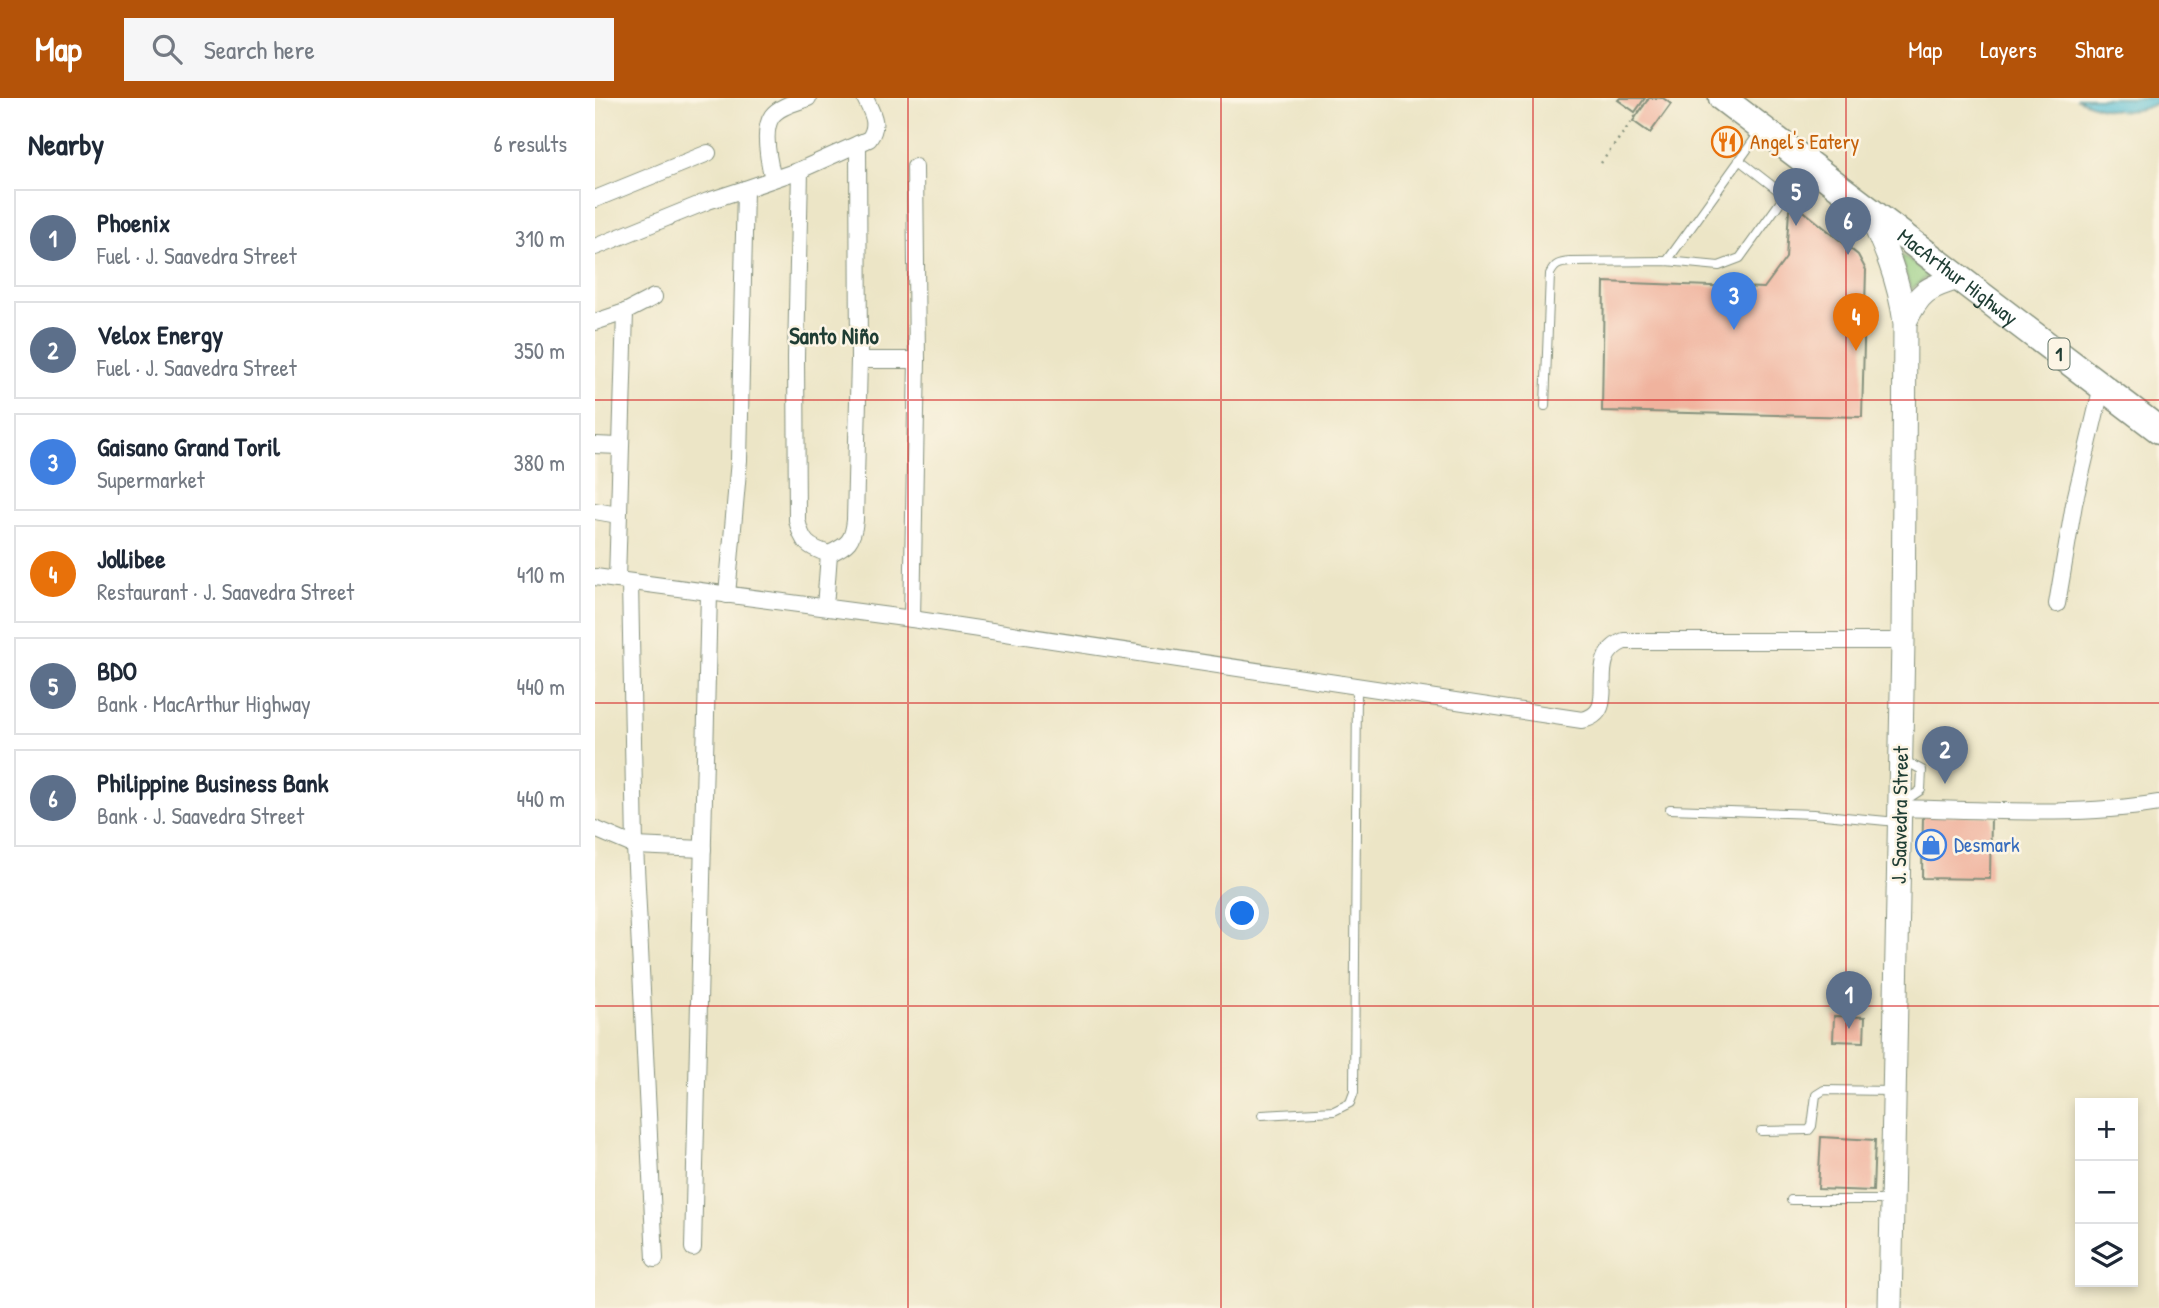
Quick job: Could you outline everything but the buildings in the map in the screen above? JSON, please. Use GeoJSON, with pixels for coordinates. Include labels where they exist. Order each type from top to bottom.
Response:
{"type":"FeatureCollection","features":[{"type":"Feature","properties":{"kind":"highway","name":"MacArthur Highway"},"geometry":{"type":"LineString","coordinates":[[1722,98],[2159,429]]}},
{"type":"Feature","properties":{"kind":"main road","name":"J. Saavedra Street"},"geometry":{"type":"LineString","coordinates":[[1866,207],[1892,262],[1905,322],[1903,641],[1890,1308]]}},
{"type":"Feature","properties":{"kind":"main road"},"geometry":{"type":"LineString","coordinates":[[1905,322],[1922,293],[1934,285],[1959,278]]}},
{"type":"Feature","properties":{"kind":"street"},"geometry":{"type":"LineString","coordinates":[[773,178],[768,139],[769,123],[773,114],[789,104],[808,98]]}},
{"type":"Feature","properties":{"kind":"street"},"geometry":{"type":"LineString","coordinates":[[595,247],[708,201],[800,170],[869,139],[875,125],[865,98]]}},
{"type":"Feature","properties":{"kind":"street"},"geometry":{"type":"LineString","coordinates":[[800,170],[796,357],[797,520],[801,538],[814,549],[829,554],[845,546],[854,535],[859,360],[859,144]]}},
{"type":"Feature","properties":{"kind":"street"},"geometry":{"type":"LineString","coordinates":[[595,199],[708,153]]}},
{"type":"Feature","properties":{"kind":"street"},"geometry":{"type":"LineString","coordinates":[[912,619],[917,360],[915,167]]}},
{"type":"Feature","properties":{"kind":"street"},"geometry":{"type":"LineString","coordinates":[[727,595],[739,460],[745,189]]}},
{"type":"Feature","properties":{"kind":"street"},"geometry":{"type":"LineString","coordinates":[[595,322],[625,312],[654,297]]}},
{"type":"Feature","properties":{"kind":"street"},"geometry":{"type":"LineString","coordinates":[[625,312],[618,515],[655,1259]]}},
{"type":"Feature","properties":{"kind":"street"},"geometry":{"type":"LineString","coordinates":[[859,360],[917,360]]}},
{"type":"Feature","properties":{"kind":"street"},"geometry":{"type":"LineString","coordinates":[[2057,604],[2074,504],[2102,386]]}},
{"type":"Feature","properties":{"kind":"street"},"geometry":{"type":"LineString","coordinates":[[595,445],[619,446]]}},
{"type":"Feature","properties":{"kind":"street"},"geometry":{"type":"LineString","coordinates":[[595,511],[618,515]]}},
{"type":"Feature","properties":{"kind":"street"},"geometry":{"type":"LineString","coordinates":[[825,607],[829,554]]}},
{"type":"Feature","properties":{"kind":"street"},"geometry":{"type":"LineString","coordinates":[[595,577],[912,619],[1582,720],[1591,719],[1598,713],[1602,705],[1607,652],[1624,641],[1903,641]]}},
{"type":"Feature","properties":{"kind":"street"},"geometry":{"type":"LineString","coordinates":[[693,1248],[709,593]]}},
{"type":"Feature","properties":{"kind":"street"},"geometry":{"type":"LineString","coordinates":[[1900,811],[2037,812],[2159,803]]}},
{"type":"Feature","properties":{"kind":"street"},"geometry":{"type":"LineString","coordinates":[[595,829],[635,846],[703,849]]}},
{"type":"Feature","properties":{"kind":"lane"},"geometry":{"type":"LineString","coordinates":[[1667,261],[1762,128]]}},
{"type":"Feature","properties":{"kind":"lane"},"geometry":{"type":"LineString","coordinates":[[1545,406],[1550,274],[1554,267],[1559,263],[1570,262],[1667,261],[1719,266],[1740,258],[1780,206],[1781,201],[1779,191],[1739,160]]}},
{"type":"Feature","properties":{"kind":"lane"},"geometry":{"type":"LineString","coordinates":[[1262,1115],[1334,1111],[1350,1102],[1354,1092],[1357,685]]}},
{"type":"Feature","properties":{"kind":"lane"},"geometry":{"type":"LineString","coordinates":[[1670,809],[1814,814],[1900,811]]}},
{"type":"Feature","properties":{"kind":"lane"},"geometry":{"type":"LineString","coordinates":[[1761,1131],[1809,1129],[1812,1126],[1816,1095],[1823,1090],[1895,1091]]}},
{"type":"Feature","properties":{"kind":"lane"},"geometry":{"type":"LineString","coordinates":[[1791,1200],[1892,1200]]}},
{"type":"Feature","properties":{"kind":"path"},"geometry":{"type":"LineString","coordinates":[[1601,163],[1649,98]]}},
{"type":"Feature","properties":{"kind":"green space"},"geometry":{"type":"Polygon","coordinates":[[[1899,253],[1929,275],[1911,290],[1899,253]]]}},
{"type":"Feature","properties":{"kind":"water"},"geometry":{"type":"Polygon","coordinates":[[[2076,98],[2159,98],[2159,101],[2129,111],[2107,109],[2076,98]]]}},
{"type":"Feature","properties":{"kind":"place","name":"Angel's Eatery"},"geometry":{"type":"Point","coordinates":[1727,142]}},
{"type":"Feature","properties":{"kind":"place","name":"BDO"},"geometry":{"type":"Point","coordinates":[1796,226]}},
{"type":"Feature","properties":{"kind":"place","name":"Philippine Business Bank"},"geometry":{"type":"Point","coordinates":[1848,255]}},
{"type":"Feature","properties":{"kind":"place","name":"Gaisano Grand Toril"},"geometry":{"type":"Point","coordinates":[1734,330]}},
{"type":"Feature","properties":{"kind":"place","name":"Jollibee"},"geometry":{"type":"Point","coordinates":[1856,351]}},
{"type":"Feature","properties":{"kind":"place","name":"Velox Energy"},"geometry":{"type":"Point","coordinates":[1945,784]}},
{"type":"Feature","properties":{"kind":"place","name":"Desmark"},"geometry":{"type":"Point","coordinates":[1931,845]}},
{"type":"Feature","properties":{"kind":"place","name":"Phoenix"},"geometry":{"type":"Point","coordinates":[1849,1029]}},
{"type":"Feature","properties":{"kind":"district","name":"Santo Niño"},"geometry":{"type":"Point","coordinates":[834,336]}}]}
